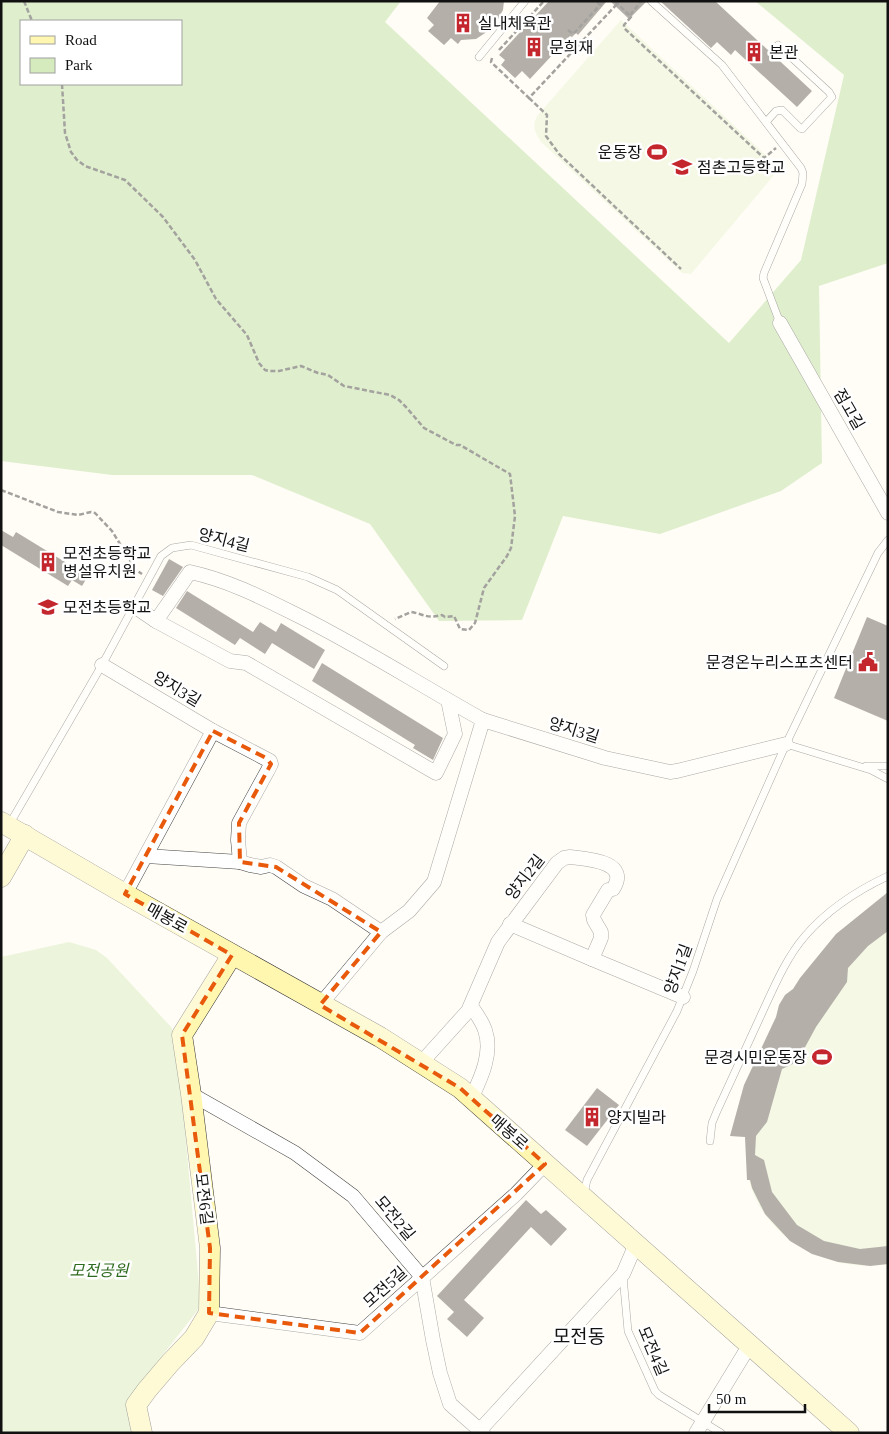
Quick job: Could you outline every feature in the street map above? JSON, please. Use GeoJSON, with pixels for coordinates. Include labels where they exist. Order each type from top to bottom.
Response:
{"type":"FeatureCollection","features":[{"type":"Feature","properties":{"kind":"street","name":"점고길"},"geometry":{"type":"LineString","coordinates":[[780,323],[888,513]]}},
{"type":"Feature","properties":{"kind":"street","name":"양지3길"},"geometry":{"type":"LineString","coordinates":[[156,622],[190,572],[211,576],[258,595],[339,636],[484,720],[605,758],[677,772],[786,744]]}},
{"type":"Feature","properties":{"kind":"street"},"geometry":{"type":"LineString","coordinates":[[134,606],[156,622],[230,661],[246,663],[436,774],[454,734],[448,700]]}},
{"type":"Feature","properties":{"kind":"street","name":"양지3길"},"geometry":{"type":"LineString","coordinates":[[102,665],[213,731],[266,758],[271,764],[239,823],[240,862]]}},
{"type":"Feature","properties":{"kind":"street"},"geometry":{"type":"LineString","coordinates":[[320,1005],[381,932],[409,911],[434,882],[484,720]]}},
{"type":"Feature","properties":{"kind":"street"},"geometry":{"type":"LineString","coordinates":[[125,894],[213,731]]}},
{"type":"Feature","properties":{"kind":"street"},"geometry":{"type":"LineString","coordinates":[[1,877],[11,827]]}},
{"type":"Feature","properties":{"kind":"street","name":"매봉로"},"geometry":{"type":"LineString","coordinates":[[11,827],[232,955],[380,1037],[460,1088],[849,1433]]}},
{"type":"Feature","properties":{"kind":"street"},"geometry":{"type":"LineString","coordinates":[[146,856],[240,862],[261,867],[270,865],[304,886],[332,899],[381,932]]}},
{"type":"Feature","properties":{"kind":"street","name":"양지2길"},"geometry":{"type":"LineString","coordinates":[[421,1063],[471,1006],[498,942],[557,863],[564,858],[570,857],[606,863],[612,866],[618,879],[613,889],[608,890],[594,916],[594,920],[601,932],[601,938],[592,959]]}},
{"type":"Feature","properties":{"kind":"street","name":"양지2길"},"geometry":{"type":"LineString","coordinates":[[510,924],[683,997]]}},
{"type":"Feature","properties":{"kind":"street","name":"모전6길"},"geometry":{"type":"LineString","coordinates":[[209,1313],[210,1248],[182,1035],[232,955]]}},
{"type":"Feature","properties":{"kind":"street"},"geometry":{"type":"LineString","coordinates":[[471,1006],[483,1024],[487,1041],[484,1069],[471,1099]]}},
{"type":"Feature","properties":{"kind":"street","name":"모전2길"},"geometry":{"type":"LineString","coordinates":[[191,1094],[295,1152],[353,1196],[422,1277],[437,1356],[450,1404],[481,1431]]}},
{"type":"Feature","properties":{"kind":"street","name":"모전5길"},"geometry":{"type":"LineString","coordinates":[[209,1313],[360,1333],[516,1194],[545,1164]]}},
{"type":"Feature","properties":{"kind":"street"},"geometry":{"type":"LineString","coordinates":[[481,1431],[623,1274],[636,1244]]}},
{"type":"Feature","properties":{"kind":"street"},"geometry":{"type":"LineString","coordinates":[[142,1433],[136,1406],[158,1377],[194,1338],[209,1313]]}},
{"type":"Feature","properties":{"kind":"street"},"geometry":{"type":"LineString","coordinates":[[700,1427],[749,1346]]}},
{"type":"Feature","properties":{"kind":"lane"},"geometry":{"type":"LineString","coordinates":[[479,57],[526,1]]}},
{"type":"Feature","properties":{"kind":"lane"},"geometry":{"type":"LineString","coordinates":[[651,1],[717,60],[795,158],[803,173],[802,184],[763,278],[780,323]]}},
{"type":"Feature","properties":{"kind":"lane"},"geometry":{"type":"LineString","coordinates":[[766,122],[776,111],[782,110],[802,129],[832,97],[829,92],[778,45]]}},
{"type":"Feature","properties":{"kind":"lane","name":"양지1길"},"geometry":{"type":"LineString","coordinates":[[583,1197],[588,1180],[677,1012],[717,899],[786,744],[878,553],[888,540]]}},
{"type":"Feature","properties":{"kind":"lane","name":"양지4길"},"geometry":{"type":"LineString","coordinates":[[11,827],[161,556],[172,548],[191,545],[308,577],[337,590],[444,666]]}},
{"type":"Feature","properties":{"kind":"lane"},"geometry":{"type":"LineString","coordinates":[[786,744],[860,766],[888,779]]}},
{"type":"Feature","properties":{"kind":"lane"},"geometry":{"type":"LineString","coordinates":[[860,766],[888,766]]}},
{"type":"Feature","properties":{"kind":"lane"},"geometry":{"type":"LineString","coordinates":[[710,1141],[712,1123],[717,1110],[772,992],[797,947],[810,930],[838,904],[888,876]]}},
{"type":"Feature","properties":{"kind":"lane","name":"모전4길"},"geometry":{"type":"LineString","coordinates":[[623,1274],[628,1331],[655,1391],[700,1427],[721,1433]]}},
{"type":"Feature","properties":{"kind":"path"},"geometry":{"type":"LineString","coordinates":[[24,1],[32,20]]}},
{"type":"Feature","properties":{"kind":"path"},"geometry":{"type":"LineString","coordinates":[[544,1],[491,60],[547,115],[546,136],[559,154],[682,269]]}},
{"type":"Feature","properties":{"kind":"path"},"geometry":{"type":"LineString","coordinates":[[596,1],[600,5]]}},
{"type":"Feature","properties":{"kind":"path"},"geometry":{"type":"LineString","coordinates":[[568,30],[573,34],[604,1]]}},
{"type":"Feature","properties":{"kind":"path"},"geometry":{"type":"LineString","coordinates":[[640,1],[624,25],[624,28],[764,158]]}},
{"type":"Feature","properties":{"kind":"path"},"geometry":{"type":"LineString","coordinates":[[529,98],[616,2],[630,15]]}},
{"type":"Feature","properties":{"kind":"path"},"geometry":{"type":"LineString","coordinates":[[62,85],[66,133],[72,152],[77,160],[85,166],[125,180],[163,218],[195,260],[216,299],[247,335],[264,370],[269,372],[279,371],[301,366],[328,375],[344,386],[390,395],[399,400],[424,428],[456,445],[460,445],[510,474],[515,516],[511,548],[484,588],[475,623],[469,630],[460,629],[454,616],[442,614],[434,617],[421,616],[410,612],[398,618],[381,621]]}},
{"type":"Feature","properties":{"kind":"path"},"geometry":{"type":"LineString","coordinates":[[1,490],[58,512],[78,515],[95,513],[112,531],[136,570],[142,574],[153,572]]}},
{"type":"Feature","properties":{"kind":"highlighted area"},"geometry":{"type":"Polygon","coordinates":[[[213,731],[266,758],[271,764],[239,823],[240,862],[276,867],[381,932],[320,1005],[460,1088],[545,1164],[360,1333],[209,1313],[210,1248],[182,1035],[232,955],[125,894],[213,731]]]}},
{"type":"Feature","properties":{"kind":"green space"},"geometry":{"type":"Polygon","coordinates":[[[1,1],[401,1],[385,22],[729,343],[801,260],[844,75],[755,1],[888,1],[888,263],[819,286],[822,463],[781,491],[660,534],[563,516],[522,620],[439,621],[370,524],[252,475],[112,475],[1,461],[1,1]]]}},
{"type":"Feature","properties":{"kind":"green space","name":"운동장"},"geometry":{"type":"Polygon","coordinates":[[[621,20],[773,162],[776,170],[774,175],[691,274],[682,273],[541,142],[535,130],[537,116],[621,20]]]}},
{"type":"Feature","properties":{"kind":"green space","name":"문경시민운동장"},"geometry":{"type":"Polygon","coordinates":[[[888,892],[888,1264],[867,1266],[846,1264],[806,1250],[788,1238],[773,1224],[760,1207],[749,1181],[745,1137],[730,1136],[744,1085],[785,995],[888,892]]]}},
{"type":"Feature","properties":{"kind":"green space","name":"모전공원"},"geometry":{"type":"Polygon","coordinates":[[[69,942],[96,950],[107,958],[172,1028],[178,1054],[201,1306],[147,1375],[138,1433],[1,1433],[1,957],[69,942]]]}},
{"type":"Feature","properties":{"kind":"building","name":"실내체육관"},"geometry":{"type":"Polygon","coordinates":[[[440,1],[504,1],[503,10],[497,21],[485,33],[476,39],[461,40],[458,44],[451,38],[444,45],[428,31],[434,25],[427,18],[440,1]]]}},
{"type":"Feature","properties":{"kind":"building","name":"문희재"},"geometry":{"type":"Polygon","coordinates":[[[549,1],[607,1],[578,35],[576,33],[572,37],[570,36],[530,79],[522,71],[515,78],[501,65],[505,60],[499,55],[549,1]]]}},
{"type":"Feature","properties":{"kind":"building"},"geometry":{"type":"Polygon","coordinates":[[[610,1],[646,1],[646,2],[629,19],[610,1]]]}},
{"type":"Feature","properties":{"kind":"building","name":"본관"},"geometry":{"type":"Polygon","coordinates":[[[660,1],[715,1],[812,91],[797,107],[735,50],[731,55],[717,42],[711,48],[660,1]]]}},
{"type":"Feature","properties":{"kind":"building","name":"모전초등학교 병설유치원"},"geometry":{"type":"Polygon","coordinates":[[[1,530],[13,537],[16,532],[88,576],[82,586],[72,580],[68,586],[1,545],[1,530]]]}},
{"type":"Feature","properties":{"kind":"building"},"geometry":{"type":"Polygon","coordinates":[[[169,559],[183,567],[163,596],[152,590],[169,559]]]}},
{"type":"Feature","properties":{"kind":"building"},"geometry":{"type":"Polygon","coordinates":[[[187,591],[253,632],[260,622],[276,632],[281,623],[325,650],[314,669],[272,643],[265,654],[240,638],[235,645],[176,608],[187,591]]]}},
{"type":"Feature","properties":{"kind":"building","name":"문경온누리스포츠센터"},"geometry":{"type":"Polygon","coordinates":[[[867,617],[888,626],[888,721],[834,698],[867,617]]]}},
{"type":"Feature","properties":{"kind":"building"},"geometry":{"type":"Polygon","coordinates":[[[322,663],[443,738],[433,760],[413,748],[415,745],[312,681],[322,663]]]}},
{"type":"Feature","properties":{"kind":"building"},"geometry":{"type":"Polygon","coordinates":[[[888,892],[888,931],[868,946],[848,968],[847,982],[816,1027],[797,1062],[782,1069],[767,1122],[756,1136],[755,1155],[764,1160],[772,1192],[797,1225],[824,1241],[860,1249],[888,1246],[888,1264],[870,1266],[838,1262],[812,1254],[790,1241],[765,1214],[750,1180],[747,1180],[745,1137],[730,1136],[744,1085],[785,995],[793,989],[836,934],[888,892]]]}},
{"type":"Feature","properties":{"kind":"building","name":"양지빌라"},"geometry":{"type":"Polygon","coordinates":[[[597,1088],[619,1105],[587,1146],[565,1130],[597,1088]]]}},
{"type":"Feature","properties":{"kind":"building"},"geometry":{"type":"Polygon","coordinates":[[[526,1200],[541,1214],[546,1210],[567,1229],[551,1246],[531,1227],[464,1300],[484,1318],[467,1337],[447,1319],[454,1312],[437,1296],[526,1200]]]}},
{"type":"Feature","properties":{"kind":"place","name":"실내체육관"},"geometry":{"type":"Point","coordinates":[463,23]}},
{"type":"Feature","properties":{"kind":"place","name":"문희재"},"geometry":{"type":"Point","coordinates":[534,47]}},
{"type":"Feature","properties":{"kind":"place","name":"본관"},"geometry":{"type":"Point","coordinates":[754,52]}},
{"type":"Feature","properties":{"kind":"place","name":"운동장"},"geometry":{"type":"Point","coordinates":[657,152]}},
{"type":"Feature","properties":{"kind":"place","name":"점촌고등학교"},"geometry":{"type":"Point","coordinates":[682,167]}},
{"type":"Feature","properties":{"kind":"place","name":"모전초등학교 병설유치원"},"geometry":{"type":"Point","coordinates":[48,562]}},
{"type":"Feature","properties":{"kind":"place","name":"모전초등학교"},"geometry":{"type":"Point","coordinates":[48,607]}},
{"type":"Feature","properties":{"kind":"place","name":"문경온누리스포츠센터"},"geometry":{"type":"Point","coordinates":[868,662]}},
{"type":"Feature","properties":{"kind":"place","name":"문경시민운동장"},"geometry":{"type":"Point","coordinates":[822,1057]}},
{"type":"Feature","properties":{"kind":"place","name":"양지빌라"},"geometry":{"type":"Point","coordinates":[592,1117]}},
{"type":"Feature","properties":{"kind":"district","name":"모전동"},"geometry":{"type":"Point","coordinates":[579,1336]}}]}
